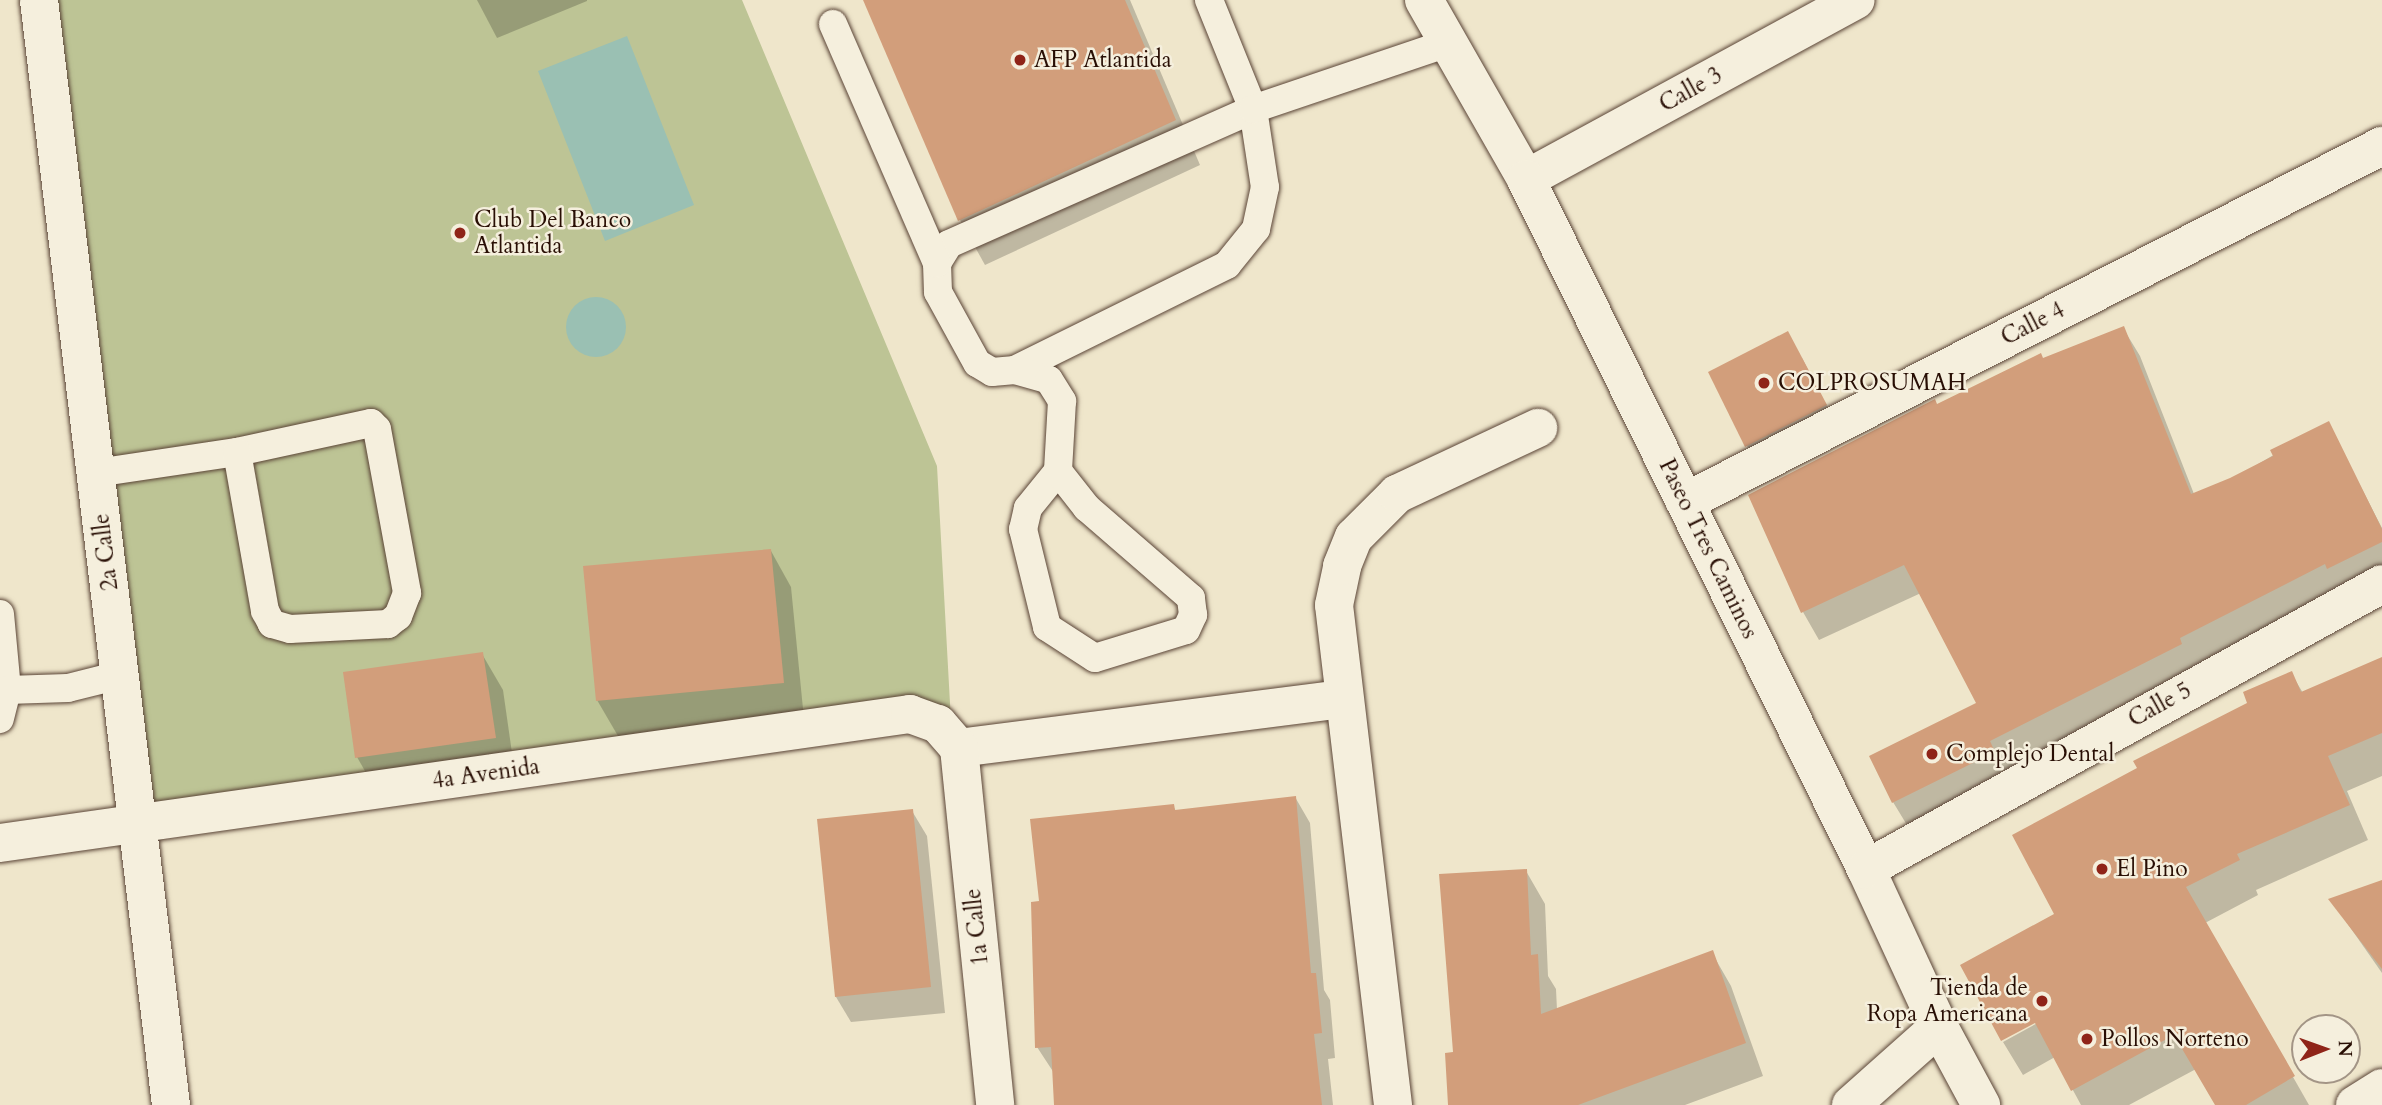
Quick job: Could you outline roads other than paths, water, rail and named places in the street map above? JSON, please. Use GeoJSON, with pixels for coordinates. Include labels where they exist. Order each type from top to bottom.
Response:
{"type":"FeatureCollection","features":[{"type":"Feature","properties":{"kind":"street","name":"2a Calle"},"geometry":{"type":"LineString","coordinates":[[39,0],[171,1105]]}},
{"type":"Feature","properties":{"kind":"street","name":"Paseo Tres Caminos"},"geometry":{"type":"LineString","coordinates":[[1424,0],[1526,179],[1866,869],[1939,1027],[1981,1105]]}},
{"type":"Feature","properties":{"kind":"street","name":"Calle 3"},"geometry":{"type":"LineString","coordinates":[[1526,179],[1856,0]]}},
{"type":"Feature","properties":{"kind":"street","name":"Calle 4"},"geometry":{"type":"LineString","coordinates":[[1685,502],[2382,146]]}},
{"type":"Feature","properties":{"kind":"street"},"geometry":{"type":"LineString","coordinates":[[1393,1105],[1334,605],[1342,566],[1354,537],[1398,494],[1538,428]]}},
{"type":"Feature","properties":{"kind":"street","name":"Calle 5"},"geometry":{"type":"LineString","coordinates":[[1866,869],[2382,584]]}},
{"type":"Feature","properties":{"kind":"street"},"geometry":{"type":"LineString","coordinates":[[959,748],[1344,699]]}},
{"type":"Feature","properties":{"kind":"street","name":"4a Avenida"},"geometry":{"type":"LineString","coordinates":[[0,843],[910,714],[938,724],[959,748]]}},
{"type":"Feature","properties":{"kind":"street","name":"1a Calle"},"geometry":{"type":"LineString","coordinates":[[959,748],[995,1105]]}},
{"type":"Feature","properties":{"kind":"street"},"geometry":{"type":"LineString","coordinates":[[1851,1105],[1939,1027]]}},
{"type":"Feature","properties":{"kind":"street"},"geometry":{"type":"LineString","coordinates":[[2355,1105],[2382,1088]]}},
{"type":"Feature","properties":{"kind":"lane"},"geometry":{"type":"LineString","coordinates":[[1015,370],[1227,265],[1256,229],[1265,187],[1253,108],[1209,0]]}},
{"type":"Feature","properties":{"kind":"lane"},"geometry":{"type":"LineString","coordinates":[[832,24],[937,263],[938,292],[977,362],[992,372],[1015,370],[1049,380],[1062,401],[1058,471],[1028,508],[1023,529],[1047,626],[1095,658],[1186,630],[1193,615],[1191,598],[1087,508],[1058,471]]}},
{"type":"Feature","properties":{"kind":"lane"},"geometry":{"type":"LineString","coordinates":[[937,263],[949,244],[1253,108],[1448,43]]}},
{"type":"Feature","properties":{"kind":"lane"},"geometry":{"type":"LineString","coordinates":[[96,473],[237,452],[371,423],[377,429],[407,593],[398,616],[388,624],[290,629],[272,624],[265,611],[237,452]]}},
{"type":"Feature","properties":{"kind":"lane"},"geometry":{"type":"LineString","coordinates":[[0,614],[7,690],[0,719]]}},
{"type":"Feature","properties":{"kind":"lane"},"geometry":{"type":"LineString","coordinates":[[7,690],[68,688],[120,675]]}},
{"type":"Feature","properties":{"kind":"water"},"geometry":{"type":"Polygon","coordinates":[[[627,36],[694,205],[605,241],[538,71],[627,36]]]}},
{"type":"Feature","properties":{"kind":"water"},"geometry":{"type":"Polygon","coordinates":[[[596,297],[613,302],[621,310],[626,327],[621,344],[613,352],[596,357],[579,352],[571,344],[566,327],[571,310],[579,302],[596,297]]]}},
{"type":"Feature","properties":{"kind":"place","name":"AFP Atlantida"},"geometry":{"type":"Point","coordinates":[1020,60]}},
{"type":"Feature","properties":{"kind":"place","name":"Club Del Banco Atlantida"},"geometry":{"type":"Point","coordinates":[460,233]}},
{"type":"Feature","properties":{"kind":"place","name":"COLPROSUMAH"},"geometry":{"type":"Point","coordinates":[1764,383]}},
{"type":"Feature","properties":{"kind":"place","name":"Complejo Dental"},"geometry":{"type":"Point","coordinates":[1932,754]}},
{"type":"Feature","properties":{"kind":"place","name":"El Pino"},"geometry":{"type":"Point","coordinates":[2102,869]}},
{"type":"Feature","properties":{"kind":"place","name":"Tienda de Ropa Americana"},"geometry":{"type":"Point","coordinates":[2042,1001]}},
{"type":"Feature","properties":{"kind":"place","name":"Pollos Norteno"},"geometry":{"type":"Point","coordinates":[2087,1039]}}]}
